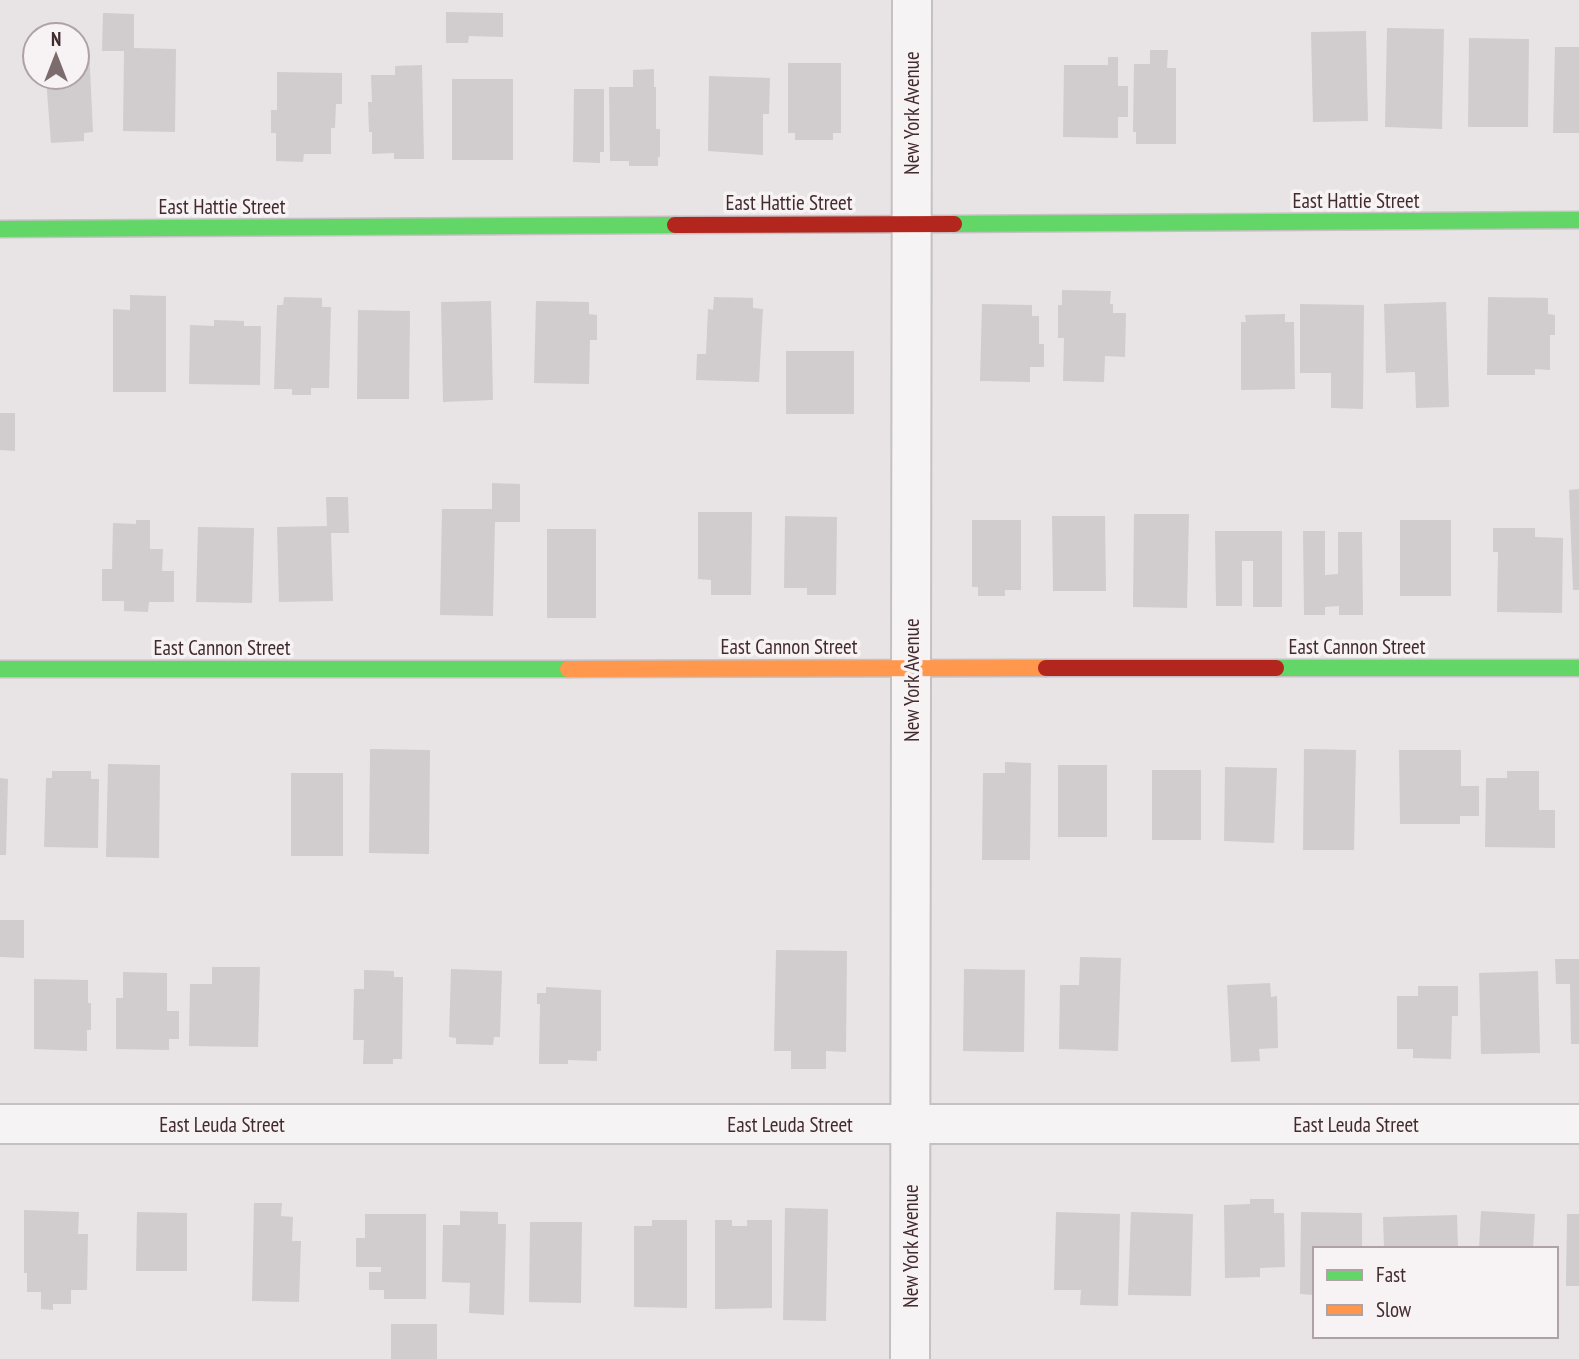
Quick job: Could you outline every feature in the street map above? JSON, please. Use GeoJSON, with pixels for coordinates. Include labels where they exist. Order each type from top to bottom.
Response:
{"type":"FeatureCollection","features":[{"type":"Feature","properties":{"kind":"street","name":"New York Avenue"},"geometry":{"type":"LineString","coordinates":[[910,1359],[912,0]]}},
{"type":"Feature","properties":{"kind":"street","name":"East Hattie Street"},"geometry":{"type":"LineString","coordinates":[[0,229],[1579,220]]}},
{"type":"Feature","properties":{"kind":"street","name":"East Cannon Street"},"geometry":{"type":"LineString","coordinates":[[0,669],[1579,668]]}},
{"type":"Feature","properties":{"kind":"street","name":"East Leuda Street"},"geometry":{"type":"LineString","coordinates":[[0,1124],[1579,1124]]}},
{"type":"Feature","properties":{"kind":"building"},"geometry":{"type":"Polygon","coordinates":[[[446,12],[503,13],[503,37],[469,36],[468,43],[446,43],[446,12]]]}},
{"type":"Feature","properties":{"kind":"building"},"geometry":{"type":"Polygon","coordinates":[[[103,13],[134,14],[134,48],[176,49],[175,132],[123,131],[124,51],[102,51],[103,13]]]}},
{"type":"Feature","properties":{"kind":"building"},"geometry":{"type":"Polygon","coordinates":[[[1387,28],[1444,29],[1442,129],[1385,127],[1387,28]]]}},
{"type":"Feature","properties":{"kind":"building"},"geometry":{"type":"Polygon","coordinates":[[[1366,31],[1368,121],[1313,122],[1311,32],[1366,31]]]}},
{"type":"Feature","properties":{"kind":"building"},"geometry":{"type":"Polygon","coordinates":[[[1469,38],[1529,39],[1528,127],[1468,127],[1469,38]]]}},
{"type":"Feature","properties":{"kind":"building"},"geometry":{"type":"Polygon","coordinates":[[[1555,47],[1579,47],[1579,133],[1553,133],[1555,47]]]}},
{"type":"Feature","properties":{"kind":"building"},"geometry":{"type":"Polygon","coordinates":[[[1150,50],[1168,50],[1167,68],[1176,68],[1176,144],[1136,144],[1136,132],[1133,132],[1134,64],[1150,64],[1150,50]]]}},
{"type":"Feature","properties":{"kind":"building"},"geometry":{"type":"Polygon","coordinates":[[[1108,57],[1118,57],[1118,86],[1128,86],[1128,117],[1118,117],[1118,138],[1063,137],[1064,65],[1108,65],[1108,57]]]}},
{"type":"Feature","properties":{"kind":"building"},"geometry":{"type":"Polygon","coordinates":[[[788,63],[841,63],[841,133],[833,133],[833,140],[795,140],[795,133],[788,133],[788,63]]]}},
{"type":"Feature","properties":{"kind":"building"},"geometry":{"type":"Polygon","coordinates":[[[422,65],[424,159],[394,159],[394,153],[372,154],[368,102],[372,102],[371,75],[395,75],[395,66],[422,65]]]}},
{"type":"Feature","properties":{"kind":"building"},"geometry":{"type":"Polygon","coordinates":[[[654,69],[656,129],[660,129],[658,166],[629,166],[629,161],[610,161],[609,87],[633,87],[633,70],[654,69]]]}},
{"type":"Feature","properties":{"kind":"building"},"geometry":{"type":"Polygon","coordinates":[[[277,72],[342,73],[342,104],[336,104],[335,128],[331,128],[331,154],[304,154],[303,162],[276,161],[276,133],[271,133],[271,110],[277,110],[277,72]]]}},
{"type":"Feature","properties":{"kind":"building"},"geometry":{"type":"Polygon","coordinates":[[[709,76],[770,78],[769,114],[763,114],[763,155],[708,151],[709,76]]]}},
{"type":"Feature","properties":{"kind":"building"},"geometry":{"type":"Polygon","coordinates":[[[452,79],[513,79],[513,160],[452,160],[452,79]]]}},
{"type":"Feature","properties":{"kind":"building"},"geometry":{"type":"Polygon","coordinates":[[[574,89],[604,89],[604,152],[600,152],[600,163],[573,162],[574,89]]]}},
{"type":"Feature","properties":{"kind":"building"},"geometry":{"type":"Polygon","coordinates":[[[91,90],[93,132],[84,133],[84,141],[51,143],[47,91],[91,90]]]}},
{"type":"Feature","properties":{"kind":"building"},"geometry":{"type":"Polygon","coordinates":[[[1062,290],[1111,291],[1110,304],[1113,304],[1113,313],[1126,313],[1125,357],[1105,356],[1104,382],[1063,381],[1064,338],[1058,338],[1058,305],[1062,305],[1062,290]]]}},
{"type":"Feature","properties":{"kind":"building"},"geometry":{"type":"Polygon","coordinates":[[[130,295],[166,296],[166,392],[113,392],[113,309],[130,310],[130,295]]]}},
{"type":"Feature","properties":{"kind":"building"},"geometry":{"type":"Polygon","coordinates":[[[284,297],[322,298],[322,307],[331,307],[329,388],[311,388],[311,395],[292,395],[292,389],[274,389],[277,305],[283,305],[284,297]]]}},
{"type":"Feature","properties":{"kind":"building"},"geometry":{"type":"Polygon","coordinates":[[[714,297],[753,298],[753,308],[763,309],[759,382],[696,380],[697,354],[706,354],[708,309],[713,310],[714,297]]]}},
{"type":"Feature","properties":{"kind":"building"},"geometry":{"type":"Polygon","coordinates":[[[1488,297],[1548,298],[1548,314],[1555,315],[1555,335],[1550,335],[1550,370],[1535,369],[1535,375],[1487,375],[1488,297]]]}},
{"type":"Feature","properties":{"kind":"building"},"geometry":{"type":"Polygon","coordinates":[[[491,301],[493,400],[443,402],[441,302],[491,301]]]}},
{"type":"Feature","properties":{"kind":"building"},"geometry":{"type":"Polygon","coordinates":[[[536,301],[589,302],[589,314],[597,315],[597,340],[590,340],[589,384],[534,383],[536,301]]]}},
{"type":"Feature","properties":{"kind":"building"},"geometry":{"type":"Polygon","coordinates":[[[1446,302],[1449,407],[1416,408],[1415,372],[1386,373],[1384,304],[1446,302]]]}},
{"type":"Feature","properties":{"kind":"building"},"geometry":{"type":"Polygon","coordinates":[[[982,304],[1032,305],[1032,316],[1039,316],[1039,344],[1044,344],[1044,367],[1030,367],[1030,382],[980,381],[982,304]]]}},
{"type":"Feature","properties":{"kind":"building"},"geometry":{"type":"Polygon","coordinates":[[[1300,304],[1364,305],[1363,409],[1331,408],[1331,373],[1300,373],[1300,304]]]}},
{"type":"Feature","properties":{"kind":"building"},"geometry":{"type":"Polygon","coordinates":[[[358,310],[410,311],[409,399],[357,399],[358,310]]]}},
{"type":"Feature","properties":{"kind":"building"},"geometry":{"type":"Polygon","coordinates":[[[1285,314],[1285,322],[1294,322],[1295,389],[1241,390],[1241,322],[1246,322],[1245,315],[1285,314]]]}},
{"type":"Feature","properties":{"kind":"building"},"geometry":{"type":"Polygon","coordinates":[[[214,320],[244,321],[244,326],[261,326],[260,385],[189,384],[190,325],[214,326],[214,320]]]}},
{"type":"Feature","properties":{"kind":"building"},"geometry":{"type":"Polygon","coordinates":[[[786,351],[854,351],[854,414],[786,414],[786,351]]]}},
{"type":"Feature","properties":{"kind":"building"},"geometry":{"type":"Polygon","coordinates":[[[0,413],[15,413],[15,451],[0,450],[0,413]]]}},
{"type":"Feature","properties":{"kind":"building"},"geometry":{"type":"Polygon","coordinates":[[[492,483],[520,484],[520,522],[495,522],[493,616],[440,615],[442,509],[492,509],[492,483]]]}},
{"type":"Feature","properties":{"kind":"building"},"geometry":{"type":"Polygon","coordinates":[[[1579,489],[1579,590],[1573,590],[1569,490],[1579,489]]]}},
{"type":"Feature","properties":{"kind":"building"},"geometry":{"type":"Polygon","coordinates":[[[326,497],[348,497],[349,533],[331,533],[333,601],[279,602],[277,527],[327,526],[326,497]]]}},
{"type":"Feature","properties":{"kind":"building"},"geometry":{"type":"Polygon","coordinates":[[[698,512],[752,512],[751,595],[711,595],[711,580],[698,579],[698,512]]]}},
{"type":"Feature","properties":{"kind":"building"},"geometry":{"type":"Polygon","coordinates":[[[1134,514],[1189,514],[1187,608],[1133,607],[1134,514]]]}},
{"type":"Feature","properties":{"kind":"building"},"geometry":{"type":"Polygon","coordinates":[[[785,516],[837,517],[836,595],[807,595],[807,588],[784,588],[785,516]]]}},
{"type":"Feature","properties":{"kind":"building"},"geometry":{"type":"Polygon","coordinates":[[[1052,516],[1105,516],[1106,591],[1053,591],[1052,516]]]}},
{"type":"Feature","properties":{"kind":"building"},"geometry":{"type":"Polygon","coordinates":[[[136,520],[150,520],[150,549],[163,549],[162,571],[174,571],[174,602],[149,602],[148,612],[124,611],[124,601],[102,601],[102,569],[112,569],[113,523],[136,524],[136,520]]]}},
{"type":"Feature","properties":{"kind":"building"},"geometry":{"type":"Polygon","coordinates":[[[972,520],[1021,520],[1021,590],[1005,590],[1005,596],[978,596],[978,587],[972,587],[972,520]]]}},
{"type":"Feature","properties":{"kind":"building"},"geometry":{"type":"Polygon","coordinates":[[[1400,520],[1451,520],[1451,596],[1400,596],[1400,520]]]}},
{"type":"Feature","properties":{"kind":"building"},"geometry":{"type":"Polygon","coordinates":[[[198,527],[254,528],[252,603],[196,602],[198,527]]]}},
{"type":"Feature","properties":{"kind":"building"},"geometry":{"type":"Polygon","coordinates":[[[1493,528],[1535,528],[1535,537],[1563,538],[1562,613],[1497,612],[1498,552],[1493,552],[1493,528]]]}},
{"type":"Feature","properties":{"kind":"building"},"geometry":{"type":"Polygon","coordinates":[[[547,529],[596,529],[596,618],[547,618],[547,529]]]}},
{"type":"Feature","properties":{"kind":"building"},"geometry":{"type":"Polygon","coordinates":[[[1215,531],[1282,531],[1282,607],[1253,607],[1253,561],[1242,561],[1242,606],[1216,606],[1215,531]]]}},
{"type":"Feature","properties":{"kind":"building"},"geometry":{"type":"Polygon","coordinates":[[[1303,531],[1325,531],[1325,575],[1338,574],[1338,532],[1362,532],[1363,615],[1339,615],[1339,606],[1325,607],[1325,615],[1304,615],[1303,531]]]}},
{"type":"Feature","properties":{"kind":"building"},"geometry":{"type":"Polygon","coordinates":[[[370,749],[430,750],[429,854],[369,853],[370,749]]]}},
{"type":"Feature","properties":{"kind":"building"},"geometry":{"type":"Polygon","coordinates":[[[1304,749],[1356,750],[1354,850],[1303,850],[1304,749]]]}},
{"type":"Feature","properties":{"kind":"building"},"geometry":{"type":"Polygon","coordinates":[[[1399,750],[1461,750],[1461,786],[1479,786],[1479,816],[1460,816],[1460,824],[1400,824],[1399,750]]]}},
{"type":"Feature","properties":{"kind":"building"},"geometry":{"type":"Polygon","coordinates":[[[1005,762],[1031,763],[1030,860],[982,860],[983,773],[1005,773],[1005,762]]]}},
{"type":"Feature","properties":{"kind":"building"},"geometry":{"type":"Polygon","coordinates":[[[108,764],[160,765],[159,858],[106,857],[108,764]]]}},
{"type":"Feature","properties":{"kind":"building"},"geometry":{"type":"Polygon","coordinates":[[[1058,765],[1107,765],[1107,837],[1058,837],[1058,765]]]}},
{"type":"Feature","properties":{"kind":"building"},"geometry":{"type":"Polygon","coordinates":[[[1225,767],[1277,768],[1274,843],[1224,841],[1225,767]]]}},
{"type":"Feature","properties":{"kind":"building"},"geometry":{"type":"Polygon","coordinates":[[[1152,770],[1201,770],[1201,840],[1152,840],[1152,770]]]}},
{"type":"Feature","properties":{"kind":"building"},"geometry":{"type":"Polygon","coordinates":[[[52,771],[91,771],[91,779],[99,779],[98,848],[44,847],[46,778],[52,778],[52,771]]]}},
{"type":"Feature","properties":{"kind":"building"},"geometry":{"type":"Polygon","coordinates":[[[1507,771],[1539,771],[1539,810],[1555,810],[1555,848],[1485,847],[1486,778],[1507,778],[1507,771]]]}},
{"type":"Feature","properties":{"kind":"building"},"geometry":{"type":"Polygon","coordinates":[[[291,773],[343,773],[343,856],[291,856],[291,773]]]}},
{"type":"Feature","properties":{"kind":"building"},"geometry":{"type":"Polygon","coordinates":[[[0,778],[8,779],[6,855],[0,855],[0,778]]]}},
{"type":"Feature","properties":{"kind":"building"},"geometry":{"type":"Polygon","coordinates":[[[0,920],[24,920],[24,958],[0,957],[0,920]]]}},
{"type":"Feature","properties":{"kind":"building"},"geometry":{"type":"Polygon","coordinates":[[[776,950],[847,951],[846,1052],[826,1051],[826,1069],[791,1069],[791,1051],[774,1051],[776,950]]]}},
{"type":"Feature","properties":{"kind":"building"},"geometry":{"type":"Polygon","coordinates":[[[1080,957],[1121,958],[1118,1051],[1059,1049],[1060,985],[1079,985],[1080,957]]]}},
{"type":"Feature","properties":{"kind":"building"},"geometry":{"type":"Polygon","coordinates":[[[1555,959],[1579,959],[1579,1044],[1571,1044],[1570,984],[1556,984],[1555,959]]]}},
{"type":"Feature","properties":{"kind":"building"},"geometry":{"type":"Polygon","coordinates":[[[212,967],[260,967],[258,1047],[189,1046],[190,984],[212,984],[212,967]]]}},
{"type":"Feature","properties":{"kind":"building"},"geometry":{"type":"Polygon","coordinates":[[[451,969],[502,971],[500,1037],[494,1037],[493,1045],[456,1044],[456,1038],[449,1037],[451,969]]]}},
{"type":"Feature","properties":{"kind":"building"},"geometry":{"type":"Polygon","coordinates":[[[964,969],[1025,970],[1024,1052],[963,1051],[964,969]]]}},
{"type":"Feature","properties":{"kind":"building"},"geometry":{"type":"Polygon","coordinates":[[[364,970],[394,971],[394,977],[403,977],[402,1059],[393,1059],[393,1064],[363,1064],[364,1040],[353,1040],[354,989],[364,989],[364,970]]]}},
{"type":"Feature","properties":{"kind":"building"},"geometry":{"type":"Polygon","coordinates":[[[1538,971],[1540,1053],[1481,1054],[1479,973],[1538,971]]]}},
{"type":"Feature","properties":{"kind":"building"},"geometry":{"type":"Polygon","coordinates":[[[123,972],[167,973],[167,1011],[179,1011],[179,1039],[169,1039],[169,1050],[116,1049],[116,998],[123,998],[123,972]]]}},
{"type":"Feature","properties":{"kind":"building"},"geometry":{"type":"Polygon","coordinates":[[[34,979],[88,980],[91,1030],[87,1030],[87,1051],[34,1049],[34,979]]]}},
{"type":"Feature","properties":{"kind":"building"},"geometry":{"type":"Polygon","coordinates":[[[1270,983],[1271,997],[1277,996],[1278,1048],[1259,1049],[1260,1061],[1231,1062],[1227,985],[1270,983]]]}},
{"type":"Feature","properties":{"kind":"building"},"geometry":{"type":"Polygon","coordinates":[[[1418,986],[1458,986],[1458,1016],[1452,1016],[1451,1059],[1413,1058],[1413,1049],[1397,1049],[1397,996],[1418,996],[1418,986]]]}},
{"type":"Feature","properties":{"kind":"building"},"geometry":{"type":"Polygon","coordinates":[[[546,987],[601,990],[601,1051],[597,1051],[597,1061],[568,1060],[568,1064],[539,1064],[540,1004],[537,1004],[537,993],[546,993],[546,987]]]}},
{"type":"Feature","properties":{"kind":"building"},"geometry":{"type":"Polygon","coordinates":[[[1250,1199],[1274,1199],[1274,1213],[1284,1213],[1285,1267],[1260,1268],[1260,1277],[1225,1278],[1224,1205],[1250,1204],[1250,1199]]]}},
{"type":"Feature","properties":{"kind":"building"},"geometry":{"type":"Polygon","coordinates":[[[254,1203],[282,1203],[281,1216],[293,1217],[292,1241],[301,1241],[299,1302],[252,1301],[254,1203]]]}},
{"type":"Feature","properties":{"kind":"building"},"geometry":{"type":"Polygon","coordinates":[[[785,1208],[828,1209],[826,1321],[783,1320],[785,1208]]]}},
{"type":"Feature","properties":{"kind":"building"},"geometry":{"type":"Polygon","coordinates":[[[24,1210],[79,1212],[78,1234],[88,1234],[87,1290],[71,1290],[71,1304],[53,1304],[53,1310],[41,1309],[41,1292],[27,1292],[27,1273],[24,1273],[24,1210]]]}},
{"type":"Feature","properties":{"kind":"building"},"geometry":{"type":"Polygon","coordinates":[[[460,1211],[498,1212],[498,1224],[506,1224],[504,1315],[469,1313],[470,1283],[442,1282],[443,1225],[460,1225],[460,1211]]]}},
{"type":"Feature","properties":{"kind":"building"},"geometry":{"type":"Polygon","coordinates":[[[1481,1211],[1535,1214],[1533,1247],[1479,1247],[1481,1211]]]}},
{"type":"Feature","properties":{"kind":"building"},"geometry":{"type":"Polygon","coordinates":[[[137,1212],[187,1213],[187,1271],[136,1271],[137,1212]]]}},
{"type":"Feature","properties":{"kind":"building"},"geometry":{"type":"Polygon","coordinates":[[[1056,1212],[1120,1214],[1118,1306],[1080,1305],[1081,1290],[1054,1290],[1056,1212]]]}},
{"type":"Feature","properties":{"kind":"building"},"geometry":{"type":"Polygon","coordinates":[[[1131,1212],[1193,1214],[1191,1296],[1128,1295],[1131,1212]]]}},
{"type":"Feature","properties":{"kind":"building"},"geometry":{"type":"Polygon","coordinates":[[[1301,1212],[1362,1213],[1362,1247],[1313,1247],[1313,1295],[1300,1294],[1301,1212]]]}},
{"type":"Feature","properties":{"kind":"building"},"geometry":{"type":"Polygon","coordinates":[[[365,1214],[426,1214],[426,1299],[384,1299],[384,1290],[369,1290],[369,1272],[381,1272],[381,1267],[356,1267],[356,1238],[365,1238],[365,1214]]]}},
{"type":"Feature","properties":{"kind":"building"},"geometry":{"type":"Polygon","coordinates":[[[1567,1214],[1579,1214],[1579,1286],[1566,1286],[1567,1214]]]}},
{"type":"Feature","properties":{"kind":"building"},"geometry":{"type":"Polygon","coordinates":[[[1457,1215],[1458,1247],[1384,1247],[1383,1217],[1457,1215]]]}},
{"type":"Feature","properties":{"kind":"building"},"geometry":{"type":"Polygon","coordinates":[[[652,1220],[687,1220],[687,1308],[634,1307],[634,1226],[652,1226],[652,1220]]]}},
{"type":"Feature","properties":{"kind":"building"},"geometry":{"type":"Polygon","coordinates":[[[715,1220],[732,1220],[732,1226],[747,1226],[747,1220],[772,1220],[772,1308],[715,1309],[715,1220]]]}},
{"type":"Feature","properties":{"kind":"building"},"geometry":{"type":"Polygon","coordinates":[[[530,1222],[582,1222],[581,1303],[529,1302],[530,1222]]]}},
{"type":"Feature","properties":{"kind":"building"},"geometry":{"type":"Polygon","coordinates":[[[391,1324],[437,1324],[437,1359],[391,1359],[391,1324]]]}},
{"type":"Feature","properties":{"kind":"traffic: fast"},"geometry":{"type":"LineString","coordinates":[[954,224],[1579,220]]}},
{"type":"Feature","properties":{"kind":"traffic: fast"},"geometry":{"type":"LineString","coordinates":[[0,229],[675,225]]}},
{"type":"Feature","properties":{"kind":"traffic: fast"},"geometry":{"type":"LineString","coordinates":[[1276,668],[1579,668]]}},
{"type":"Feature","properties":{"kind":"traffic: fast"},"geometry":{"type":"LineString","coordinates":[[0,669],[568,669]]}},
{"type":"Feature","properties":{"kind":"traffic: slow"},"geometry":{"type":"LineString","coordinates":[[568,669],[1046,668]]}},
{"type":"Feature","properties":{"kind":"traffic: jam"},"geometry":{"type":"LineString","coordinates":[[675,225],[954,224]]}},
{"type":"Feature","properties":{"kind":"traffic: jam"},"geometry":{"type":"LineString","coordinates":[[1046,668],[1276,668]]}}]}
